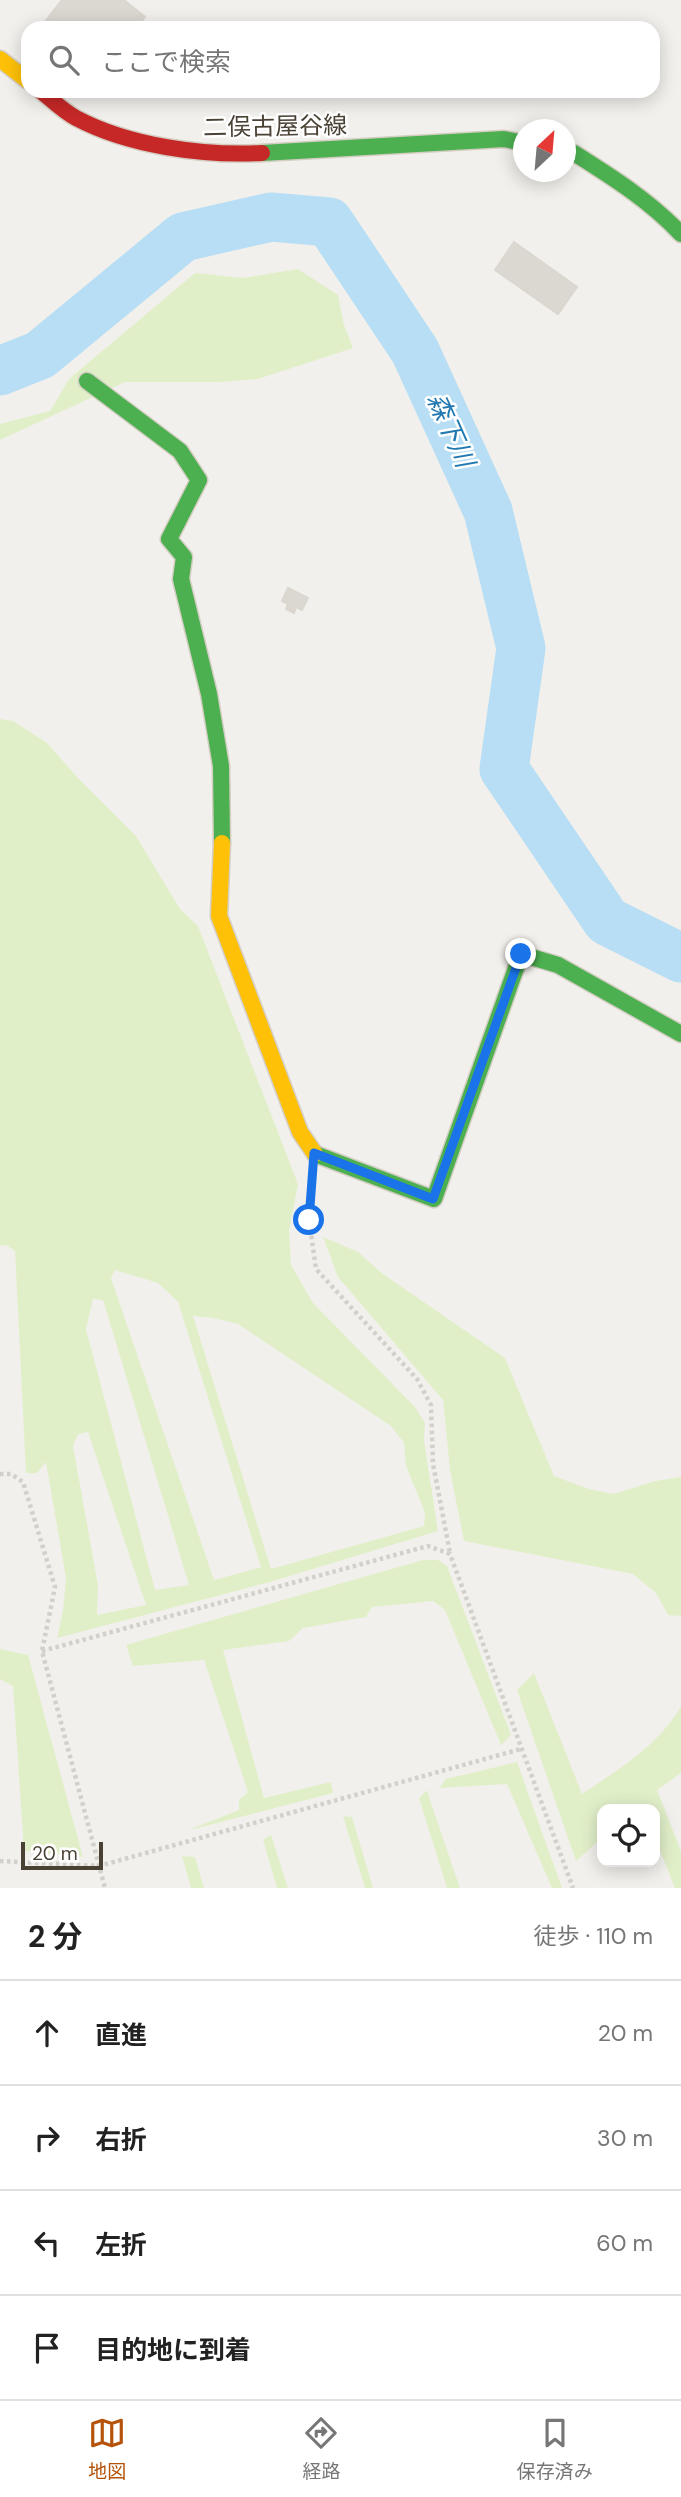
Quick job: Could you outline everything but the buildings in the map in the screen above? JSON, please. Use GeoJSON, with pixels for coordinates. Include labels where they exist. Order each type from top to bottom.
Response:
{"type":"FeatureCollection","features":[{"type":"Feature","properties":{"kind":"street"},"geometry":{"type":"LineString","coordinates":[[0,59],[21,76]]}},
{"type":"Feature","properties":{"kind":"street","name":"二俣古屋谷線"},"geometry":{"type":"LineString","coordinates":[[50,98],[75,117],[131,141],[198,150],[243,154],[504,139],[513,141]]}},
{"type":"Feature","properties":{"kind":"street"},"geometry":{"type":"LineString","coordinates":[[576,154],[666,216],[681,234]]}},
{"type":"Feature","properties":{"kind":"street"},"geometry":{"type":"LineString","coordinates":[[87,381],[180,451],[199,480],[169,539],[184,558],[181,579],[203,668],[221,766],[222,852],[219,916],[300,1132],[314,1153],[433,1199],[521,954],[558,965],[681,1034]]}},
{"type":"Feature","properties":{"kind":"path"},"geometry":{"type":"LineString","coordinates":[[314,1153],[309,1220],[316,1269],[417,1379],[430,1405],[433,1464],[450,1554],[573,1888]]}},
{"type":"Feature","properties":{"kind":"path"},"geometry":{"type":"LineString","coordinates":[[0,1474],[11,1474],[23,1482],[55,1587],[42,1651],[105,1888]]}},
{"type":"Feature","properties":{"kind":"path"},"geometry":{"type":"LineString","coordinates":[[42,1651],[428,1546],[450,1554]]}},
{"type":"Feature","properties":{"kind":"path"},"geometry":{"type":"LineString","coordinates":[[0,1861],[99,1867],[522,1749]]}},
{"type":"Feature","properties":{"kind":"green space"},"geometry":{"type":"Polygon","coordinates":[[[298,269],[338,295],[344,325],[353,348],[258,379],[221,382],[125,382],[0,440],[0,424],[50,411],[69,379],[195,273],[243,278],[298,269]]]}},
{"type":"Feature","properties":{"kind":"green space"},"geometry":{"type":"Polygon","coordinates":[[[0,719],[13,721],[47,743],[136,836],[180,909],[198,926],[298,1184],[289,1231],[291,1265],[313,1303],[415,1407],[425,1423],[424,1440],[438,1531],[270,1582],[57,1638],[66,1578],[46,1462],[37,1473],[26,1473],[15,1251],[6,1245],[0,1246],[0,719]],[[115,1270],[111,1278],[214,1580],[261,1567],[178,1302],[158,1283],[115,1270]],[[93,1299],[86,1329],[155,1590],[189,1585],[103,1300],[93,1299]],[[193,1316],[271,1569],[424,1526],[425,1513],[406,1466],[404,1443],[391,1426],[238,1324],[193,1316]],[[88,1432],[78,1434],[73,1446],[98,1585],[97,1615],[146,1605],[88,1432]]]}},
{"type":"Feature","properties":{"kind":"green space"},"geometry":{"type":"Polygon","coordinates":[[[323,1237],[358,1252],[383,1274],[505,1358],[554,1476],[589,1489],[614,1494],[655,1481],[681,1477],[681,1616],[668,1615],[656,1593],[633,1574],[464,1541],[450,1470],[443,1400],[338,1277],[323,1237]]]}},
{"type":"Feature","properties":{"kind":"green space"},"geometry":{"type":"Polygon","coordinates":[[[423,1560],[438,1560],[447,1566],[511,1735],[501,1745],[445,1610],[433,1601],[372,1607],[366,1617],[303,1628],[289,1641],[223,1650],[264,1798],[331,1782],[333,1793],[186,1831],[239,1810],[239,1800],[248,1792],[204,1660],[133,1666],[126,1645],[423,1560]]]}},
{"type":"Feature","properties":{"kind":"green space"},"geometry":{"type":"Polygon","coordinates":[[[0,1649],[28,1655],[83,1857],[24,1851],[13,1686],[0,1679],[0,1649]]]}},
{"type":"Feature","properties":{"kind":"green space"},"geometry":{"type":"Polygon","coordinates":[[[534,1673],[582,1794],[624,1766],[650,1744],[681,1706],[681,1773],[657,1790],[681,1851],[681,1888],[675,1888],[660,1850],[660,1804],[597,1804],[597,1842],[576,1861],[517,1690],[534,1673]]]}},
{"type":"Feature","properties":{"kind":"green space"},"geometry":{"type":"Polygon","coordinates":[[[517,1762],[562,1888],[552,1888],[507,1784],[439,1788],[446,1779],[517,1762]]]}},
{"type":"Feature","properties":{"kind":"green space"},"geometry":{"type":"Polygon","coordinates":[[[427,1790],[460,1888],[447,1888],[419,1798],[427,1790]]]}},
{"type":"Feature","properties":{"kind":"green space"},"geometry":{"type":"Polygon","coordinates":[[[343,1816],[352,1817],[373,1888],[365,1888],[343,1816]]]}},
{"type":"Feature","properties":{"kind":"green space"},"geometry":{"type":"Polygon","coordinates":[[[271,1835],[288,1888],[277,1888],[263,1840],[271,1835]]]}},
{"type":"Feature","properties":{"kind":"green space"},"geometry":{"type":"Polygon","coordinates":[[[182,1856],[195,1857],[204,1888],[191,1888],[182,1856]]]}},
{"type":"Feature","properties":{"kind":"waterway","name":"森下川"},"geometry":{"type":"LineString","coordinates":[[0,371],[40,355],[183,237],[271,217],[329,222],[415,351],[488,511],[521,648],[504,769],[607,921],[681,958]]}},
{"type":"Feature","properties":{"kind":"traffic: fast"},"geometry":{"type":"LineString","coordinates":[[262,153],[504,139],[513,141]]}},
{"type":"Feature","properties":{"kind":"traffic: fast"},"geometry":{"type":"LineString","coordinates":[[576,154],[630,190],[681,234]]}},
{"type":"Feature","properties":{"kind":"traffic: fast"},"geometry":{"type":"LineString","coordinates":[[87,381],[180,451],[199,480],[169,539],[184,557],[181,579],[209,694],[221,766],[222,843]]}},
{"type":"Feature","properties":{"kind":"traffic: fast"},"geometry":{"type":"LineString","coordinates":[[315,1154],[434,1199],[521,954],[558,965],[681,1034]]}},
{"type":"Feature","properties":{"kind":"traffic: slow"},"geometry":{"type":"LineString","coordinates":[[0,59],[21,76]]}},
{"type":"Feature","properties":{"kind":"traffic: slow"},"geometry":{"type":"LineString","coordinates":[[222,843],[219,916],[300,1132],[315,1154]]}},
{"type":"Feature","properties":{"kind":"traffic: jam"},"geometry":{"type":"LineString","coordinates":[[49,98],[76,118],[97,128],[142,142],[191,151],[262,153]]}},
{"type":"Feature","properties":{"kind":"route"},"geometry":{"type":"LineString","coordinates":[[309,1220],[314,1153],[433,1199],[521,954]]}}]}
